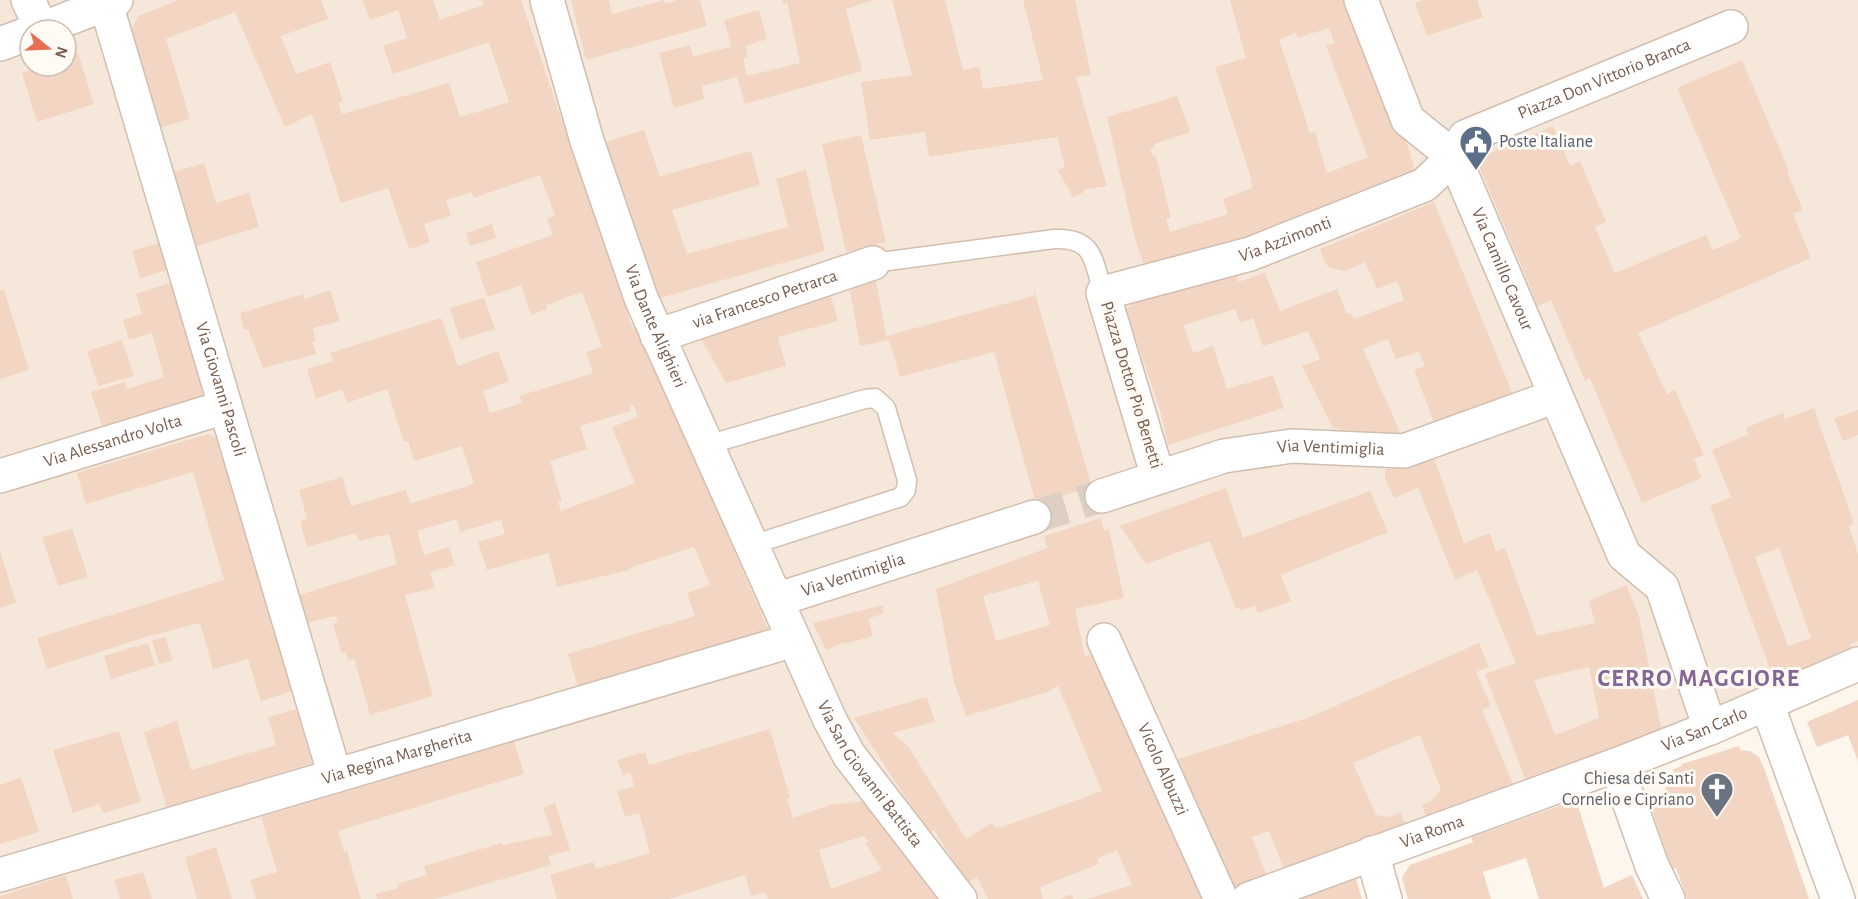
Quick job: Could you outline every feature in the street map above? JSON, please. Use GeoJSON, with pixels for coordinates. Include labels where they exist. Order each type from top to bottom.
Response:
{"type":"FeatureCollection","features":[{"type":"Feature","properties":{"kind":"street"},"geometry":{"type":"LineString","coordinates":[[28,0],[33,18]]}},
{"type":"Feature","properties":{"kind":"street","name":"Via Dante Alighieri"},"geometry":{"type":"LineString","coordinates":[[547,0],[587,141],[657,336],[794,640]]}},
{"type":"Feature","properties":{"kind":"street","name":"Via Camillo Cavour"},"geometry":{"type":"LineString","coordinates":[[1361,0],[1408,120],[1454,157],[1624,555],[1662,586],[1710,728]]}},
{"type":"Feature","properties":{"kind":"street"},"geometry":{"type":"LineString","coordinates":[[70,18],[111,2]]}},
{"type":"Feature","properties":{"kind":"street","name":"Via Giovanni Pascoli"},"geometry":{"type":"LineString","coordinates":[[111,2],[225,407],[335,776]]}},
{"type":"Feature","properties":{"kind":"street","name":"Piazza Don Vittorio Branca"},"geometry":{"type":"LineString","coordinates":[[1454,157],[1466,137],[1731,27]]}},
{"type":"Feature","properties":{"kind":"street"},"geometry":{"type":"LineString","coordinates":[[0,44],[18,38]]}},
{"type":"Feature","properties":{"kind":"street","name":"Via Azzimonti"},"geometry":{"type":"LineString","coordinates":[[1103,293],[1250,254],[1424,185],[1454,157]]}},
{"type":"Feature","properties":{"kind":"street","name":"via Francesco Petrarca"},"geometry":{"type":"LineString","coordinates":[[657,336],[873,263]]}},
{"type":"Feature","properties":{"kind":"street","name":"Piazza Dottor Pio Benetti"},"geometry":{"type":"LineString","coordinates":[[1103,293],[1158,477]]}},
{"type":"Feature","properties":{"kind":"street","name":"Via Ventimiglia"},"geometry":{"type":"LineString","coordinates":[[1102,496],[1224,456],[1292,446],[1404,451],[1556,396]]}},
{"type":"Feature","properties":{"kind":"street","name":"Via Alessandro Volta"},"geometry":{"type":"LineString","coordinates":[[0,476],[225,407]]}},
{"type":"Feature","properties":{"kind":"street","name":"Via Ventimiglia"},"geometry":{"type":"LineString","coordinates":[[776,600],[1034,517]]}},
{"type":"Feature","properties":{"kind":"street","name":"Via Regina Margherita"},"geometry":{"type":"LineString","coordinates":[[0,875],[794,640]]}},
{"type":"Feature","properties":{"kind":"street","name":"Via San Giovanni Battista"},"geometry":{"type":"LineString","coordinates":[[794,640],[849,755],[960,899]]}},
{"type":"Feature","properties":{"kind":"street","name":"Vicolo Albuzzi"},"geometry":{"type":"LineString","coordinates":[[1104,640],[1221,899]]}},
{"type":"Feature","properties":{"kind":"street","name":"Via San Carlo"},"geometry":{"type":"LineString","coordinates":[[1616,765],[1710,728],[1858,664]]}},
{"type":"Feature","properties":{"kind":"street"},"geometry":{"type":"LineString","coordinates":[[1767,704],[1838,899]]}},
{"type":"Feature","properties":{"kind":"street"},"geometry":{"type":"LineString","coordinates":[[1616,765],[1652,866],[1668,899]]}},
{"type":"Feature","properties":{"kind":"street","name":"Via Roma"},"geometry":{"type":"LineString","coordinates":[[1249,899],[1372,852],[1616,765]]}},
{"type":"Feature","properties":{"kind":"street"},"geometry":{"type":"LineString","coordinates":[[1372,852],[1385,899]]}},
{"type":"Feature","properties":{"kind":"lane"},"geometry":{"type":"LineString","coordinates":[[873,263],[1054,239],[1076,240],[1086,245],[1091,254],[1103,293]]}},
{"type":"Feature","properties":{"kind":"lane"},"geometry":{"type":"LineString","coordinates":[[706,445],[865,399],[875,398],[886,408],[907,480],[906,490],[901,497],[752,545]]}},
{"type":"Feature","properties":{"kind":"shaded area"},"geometry":{"type":"Polygon","coordinates":[[[0,0],[96,0],[48,18],[18,18],[18,29],[0,36],[0,0]]]}},
{"type":"Feature","properties":{"kind":"shaded area"},"geometry":{"type":"Polygon","coordinates":[[[130,0],[541,0],[770,598],[954,899],[0,899],[0,49],[18,43],[18,78],[78,78],[78,24],[130,0]]]}},
{"type":"Feature","properties":{"kind":"shaded area"},"geometry":{"type":"Polygon","coordinates":[[[554,0],[1858,0],[1858,662],[1240,899],[968,899],[862,759],[649,297],[554,0]]]}},
{"type":"Feature","properties":{"kind":"building"},"geometry":{"type":"Polygon","coordinates":[[[179,0],[321,0],[328,19],[281,36],[296,74],[330,62],[343,101],[338,103],[342,114],[449,83],[460,117],[509,102],[489,42],[393,74],[383,46],[407,38],[398,10],[370,20],[362,0],[433,0],[440,20],[484,5],[482,0],[521,0],[631,324],[643,341],[769,631],[579,690],[568,654],[695,616],[687,593],[710,585],[694,547],[629,568],[630,570],[557,587],[549,553],[487,570],[478,542],[505,534],[501,520],[460,532],[457,519],[417,531],[424,555],[449,547],[455,565],[430,572],[435,588],[405,595],[433,696],[370,715],[354,658],[348,661],[346,652],[342,654],[333,624],[338,622],[335,616],[306,623],[296,596],[397,564],[389,534],[358,541],[356,533],[307,547],[300,521],[307,519],[299,490],[342,477],[351,506],[406,490],[410,503],[412,503],[474,484],[462,446],[414,461],[408,441],[404,442],[387,389],[347,403],[342,389],[316,399],[307,369],[333,361],[330,353],[441,318],[458,366],[498,351],[509,381],[483,391],[490,413],[522,403],[519,396],[593,373],[586,352],[602,347],[582,292],[546,305],[547,309],[531,315],[521,285],[488,297],[481,279],[476,262],[553,235],[547,219],[555,216],[540,175],[474,198],[472,192],[446,200],[451,216],[424,224],[430,242],[409,249],[388,188],[341,203],[312,114],[285,127],[235,12],[166,39],[190,119],[160,128],[131,32],[138,16],[179,0]],[[634,405],[630,406],[631,411],[580,426],[587,449],[550,461],[562,501],[558,502],[561,511],[635,483],[612,427],[638,417],[634,405]]]}},
{"type":"Feature","properties":{"kind":"building"},"geometry":{"type":"Polygon","coordinates":[[[571,0],[609,0],[612,14],[664,0],[665,4],[677,0],[700,0],[707,26],[586,60],[571,0]]]}},
{"type":"Feature","properties":{"kind":"building"},"geometry":{"type":"Polygon","coordinates":[[[782,0],[874,0],[846,9],[862,71],[745,104],[737,77],[702,86],[704,99],[674,108],[659,53],[690,45],[693,56],[731,47],[724,20],[759,10],[767,39],[746,46],[748,57],[743,58],[747,76],[800,63],[787,3],[783,4],[782,0]]]}},
{"type":"Feature","properties":{"kind":"building"},"geometry":{"type":"Polygon","coordinates":[[[892,0],[945,0],[963,70],[979,67],[983,89],[1043,80],[1023,0],[1075,0],[1091,75],[1076,77],[1107,186],[1083,190],[1084,192],[1073,197],[1057,169],[1065,168],[1057,137],[929,157],[925,132],[870,140],[861,82],[912,75],[892,0]]]}},
{"type":"Feature","properties":{"kind":"building"},"geometry":{"type":"Polygon","coordinates":[[[1230,0],[1350,0],[1410,152],[1416,177],[1300,224],[1146,272],[1134,235],[1107,117],[1177,96],[1190,132],[1154,144],[1156,147],[1150,148],[1153,156],[1156,156],[1171,218],[1166,219],[1170,232],[1228,214],[1223,199],[1252,188],[1251,178],[1215,67],[1246,58],[1230,0]],[[1329,28],[1297,38],[1296,33],[1279,40],[1310,133],[1315,132],[1327,173],[1368,157],[1326,46],[1334,43],[1329,28]]]}},
{"type":"Feature","properties":{"kind":"building"},"geometry":{"type":"Polygon","coordinates":[[[1423,0],[1477,0],[1483,17],[1427,36],[1415,3],[1423,0]]]}},
{"type":"Feature","properties":{"kind":"building"},"geometry":{"type":"Polygon","coordinates":[[[78,53],[94,104],[37,122],[24,78],[78,78],[78,53]]]}},
{"type":"Feature","properties":{"kind":"building"},"geometry":{"type":"Polygon","coordinates":[[[1742,60],[1803,210],[1793,214],[1811,258],[1638,333],[1667,394],[1675,390],[1704,455],[1694,459],[1701,478],[1642,503],[1590,378],[1585,381],[1551,300],[1538,306],[1476,159],[1553,126],[1570,166],[1580,161],[1606,222],[1595,227],[1615,273],[1706,235],[1713,250],[1741,238],[1677,88],[1742,60]]]}},
{"type":"Feature","properties":{"kind":"building"},"geometry":{"type":"Polygon","coordinates":[[[644,130],[660,176],[751,151],[760,185],[672,210],[687,254],[788,227],[776,179],[806,170],[825,251],[660,298],[606,142],[644,130]]]}},
{"type":"Feature","properties":{"kind":"building"},"geometry":{"type":"Polygon","coordinates":[[[861,135],[886,242],[846,252],[822,144],[861,135]]]}},
{"type":"Feature","properties":{"kind":"building"},"geometry":{"type":"Polygon","coordinates":[[[204,163],[216,203],[249,193],[259,227],[193,247],[170,173],[204,163]]]}},
{"type":"Feature","properties":{"kind":"building"},"geometry":{"type":"Polygon","coordinates":[[[1434,202],[1512,392],[1508,400],[1434,422],[1414,370],[1425,366],[1419,352],[1396,359],[1388,339],[1363,349],[1401,434],[1374,434],[1333,428],[1302,366],[1320,359],[1308,331],[1263,346],[1253,318],[1240,323],[1235,309],[1184,325],[1193,353],[1213,346],[1227,389],[1273,375],[1284,408],[1168,445],[1160,410],[1125,308],[1131,306],[1130,302],[1234,267],[1238,282],[1265,273],[1280,311],[1337,289],[1347,314],[1351,313],[1354,319],[1404,300],[1397,281],[1377,289],[1365,262],[1345,271],[1330,268],[1325,263],[1320,249],[1434,202]]]}},
{"type":"Feature","properties":{"kind":"building"},"geometry":{"type":"Polygon","coordinates":[[[492,224],[496,238],[470,246],[466,233],[492,224]]]}},
{"type":"Feature","properties":{"kind":"building"},"geometry":{"type":"Polygon","coordinates":[[[159,243],[167,270],[140,278],[132,251],[159,243]]]}},
{"type":"Feature","properties":{"kind":"building"},"geometry":{"type":"Polygon","coordinates":[[[873,263],[886,336],[1034,296],[1034,290],[1092,487],[1036,504],[994,352],[900,377],[889,340],[860,346],[848,280],[873,263]]]}},
{"type":"Feature","properties":{"kind":"building"},"geometry":{"type":"Polygon","coordinates":[[[170,283],[206,400],[104,431],[91,392],[125,382],[127,389],[164,377],[152,333],[129,340],[123,320],[142,314],[136,294],[170,283]]]}},
{"type":"Feature","properties":{"kind":"building"},"geometry":{"type":"Polygon","coordinates":[[[829,289],[838,321],[778,337],[786,366],[726,383],[691,321],[829,289]]]}},
{"type":"Feature","properties":{"kind":"building"},"geometry":{"type":"Polygon","coordinates":[[[4,290],[29,370],[0,379],[0,291],[4,290]]]}},
{"type":"Feature","properties":{"kind":"building"},"geometry":{"type":"Polygon","coordinates":[[[330,290],[340,321],[313,328],[316,341],[312,342],[317,354],[263,368],[248,329],[244,330],[240,313],[303,294],[305,299],[330,290]]]}},
{"type":"Feature","properties":{"kind":"building"},"geometry":{"type":"Polygon","coordinates":[[[484,298],[495,329],[460,340],[450,308],[484,298]]]}},
{"type":"Feature","properties":{"kind":"building"},"geometry":{"type":"Polygon","coordinates":[[[122,340],[134,376],[98,386],[87,351],[122,340]]]}},
{"type":"Feature","properties":{"kind":"building"},"geometry":{"type":"Polygon","coordinates":[[[1814,408],[1854,524],[1849,526],[1858,554],[1858,641],[1850,644],[1856,658],[1777,688],[1710,506],[1731,497],[1712,450],[1749,434],[1746,428],[1783,413],[1785,419],[1814,408]],[[1779,548],[1755,557],[1788,646],[1811,638],[1779,548]]]}},
{"type":"Feature","properties":{"kind":"building"},"geometry":{"type":"Polygon","coordinates":[[[1858,410],[1858,435],[1843,441],[1834,419],[1858,410]]]}},
{"type":"Feature","properties":{"kind":"building"},"geometry":{"type":"Polygon","coordinates":[[[208,434],[216,438],[293,691],[261,701],[248,659],[213,669],[200,623],[149,636],[47,669],[37,638],[224,580],[193,472],[86,504],[77,473],[208,434]]]}},
{"type":"Feature","properties":{"kind":"building"},"geometry":{"type":"Polygon","coordinates":[[[1432,452],[1464,543],[1490,533],[1496,551],[1505,548],[1537,636],[1595,623],[1589,601],[1626,585],[1639,616],[1663,737],[1528,786],[1485,674],[1516,663],[1477,570],[1455,580],[1418,488],[1394,498],[1385,479],[1385,470],[1432,452]],[[1589,667],[1534,680],[1555,735],[1599,718],[1589,667]]]}},
{"type":"Feature","properties":{"kind":"building"},"geometry":{"type":"Polygon","coordinates":[[[1226,488],[1243,538],[1370,491],[1388,532],[1281,575],[1291,601],[1258,613],[1255,605],[1241,611],[1240,608],[1236,609],[1210,541],[1146,564],[1120,526],[1226,488]]]}},
{"type":"Feature","properties":{"kind":"building"},"geometry":{"type":"Polygon","coordinates":[[[1101,518],[1104,531],[1109,529],[1124,598],[1075,609],[1085,657],[1097,652],[1207,895],[1200,899],[1087,899],[1132,885],[1117,850],[1097,859],[1099,864],[1040,887],[1043,899],[988,899],[977,877],[968,883],[934,830],[929,834],[854,718],[927,697],[935,722],[892,733],[908,746],[966,839],[992,823],[996,828],[1005,826],[1102,791],[1058,686],[1048,692],[966,716],[954,682],[936,589],[1047,548],[1044,536],[1101,518]],[[1038,581],[983,596],[996,641],[1050,625],[1038,581]]]}},
{"type":"Feature","properties":{"kind":"building"},"geometry":{"type":"Polygon","coordinates":[[[72,529],[88,577],[58,586],[42,537],[72,529]]]}},
{"type":"Feature","properties":{"kind":"building"},"geometry":{"type":"Polygon","coordinates":[[[0,551],[16,603],[0,608],[0,551]]]}},
{"type":"Feature","properties":{"kind":"building"},"geometry":{"type":"Polygon","coordinates":[[[883,605],[884,613],[868,619],[873,636],[845,644],[844,642],[826,650],[813,623],[883,605]]]}},
{"type":"Feature","properties":{"kind":"building"},"geometry":{"type":"Polygon","coordinates":[[[165,637],[173,661],[159,664],[152,640],[165,637]]]}},
{"type":"Feature","properties":{"kind":"building"},"geometry":{"type":"Polygon","coordinates":[[[148,643],[155,665],[111,679],[104,656],[148,643]]]}},
{"type":"Feature","properties":{"kind":"building"},"geometry":{"type":"Polygon","coordinates":[[[1479,643],[1489,667],[1476,672],[1491,706],[1482,710],[1516,791],[1426,817],[1422,805],[1430,802],[1441,790],[1420,735],[1353,763],[1376,815],[1390,817],[1401,812],[1405,825],[1284,870],[1269,831],[1252,837],[1266,874],[1258,877],[1259,880],[1223,892],[1166,763],[1310,717],[1479,643]]]}},
{"type":"Feature","properties":{"kind":"building"},"geometry":{"type":"Polygon","coordinates":[[[1858,700],[1858,761],[1848,735],[1817,747],[1807,722],[1858,700]]]}},
{"type":"Feature","properties":{"kind":"building"},"geometry":{"type":"Polygon","coordinates":[[[296,709],[312,763],[167,808],[144,732],[177,721],[191,770],[276,745],[268,717],[296,709]]]}},
{"type":"Feature","properties":{"kind":"building"},"geometry":{"type":"Polygon","coordinates":[[[770,729],[790,798],[787,799],[793,818],[829,805],[866,801],[942,899],[768,899],[765,892],[751,896],[745,875],[669,899],[557,899],[550,875],[593,862],[596,869],[650,853],[639,813],[625,817],[617,791],[634,786],[630,773],[623,775],[617,760],[645,752],[649,765],[770,729]],[[864,836],[819,850],[831,889],[882,870],[865,843],[869,841],[864,836]]]}},
{"type":"Feature","properties":{"kind":"building"},"geometry":{"type":"Polygon","coordinates":[[[119,731],[141,802],[103,813],[99,804],[73,813],[53,750],[119,731]]]}},
{"type":"Feature","properties":{"kind":"building"},"geometry":{"type":"Polygon","coordinates":[[[514,741],[524,774],[338,831],[344,852],[347,851],[361,899],[256,899],[250,880],[277,872],[261,817],[514,741]]]}},
{"type":"Feature","properties":{"kind":"building","name":"Chiesa dei Santi Cornelio e Cipriano"},"geometry":{"type":"Polygon","coordinates":[[[1739,746],[1740,750],[1750,751],[1759,757],[1809,899],[1687,899],[1676,868],[1672,870],[1651,808],[1669,802],[1665,790],[1674,769],[1682,764],[1739,746]]]}},
{"type":"Feature","properties":{"kind":"building"},"geometry":{"type":"Polygon","coordinates":[[[21,778],[39,832],[0,844],[0,785],[21,778]]]}},
{"type":"Feature","properties":{"kind":"building"},"geometry":{"type":"Polygon","coordinates":[[[1576,800],[1604,888],[1632,875],[1643,899],[1539,899],[1526,858],[1483,872],[1491,899],[1408,899],[1402,878],[1410,865],[1473,842],[1471,837],[1576,800]]]}},
{"type":"Feature","properties":{"kind":"building"},"geometry":{"type":"Polygon","coordinates":[[[555,803],[570,850],[548,856],[551,865],[434,899],[377,899],[376,894],[398,888],[397,884],[427,875],[424,866],[501,843],[502,845],[552,835],[543,807],[555,803]]]}},
{"type":"Feature","properties":{"kind":"building"},"geometry":{"type":"Polygon","coordinates":[[[216,847],[232,899],[197,899],[185,857],[216,847]]]}},
{"type":"Feature","properties":{"kind":"building"},"geometry":{"type":"Polygon","coordinates":[[[143,872],[152,899],[120,899],[114,880],[143,872]]]}},
{"type":"Feature","properties":{"kind":"building"},"geometry":{"type":"Polygon","coordinates":[[[66,875],[73,899],[0,899],[0,896],[66,875]]]}},
{"type":"Feature","properties":{"kind":"building"},"geometry":{"type":"Polygon","coordinates":[[[1356,879],[1362,899],[1301,899],[1356,879]]]}},
{"type":"Feature","properties":{"kind":"building"},"geometry":{"type":"Polygon","coordinates":[[[1070,894],[1074,899],[1060,899],[1070,894]]]}},
{"type":"Feature","properties":{"kind":"tunnel"},"geometry":{"type":"LineString","coordinates":[[1034,517],[1102,496]]}},
{"type":"Feature","properties":{"kind":"place","name":"Poste Italiane"},"geometry":{"type":"Point","coordinates":[1476,171]}},
{"type":"Feature","properties":{"kind":"place","name":"Chiesa dei Santi Cornelio e Cipriano"},"geometry":{"type":"Point","coordinates":[1717,818]}},
{"type":"Feature","properties":{"kind":"district","name":"CERRO MAGGIORE"},"geometry":{"type":"Point","coordinates":[1699,679]}}]}
